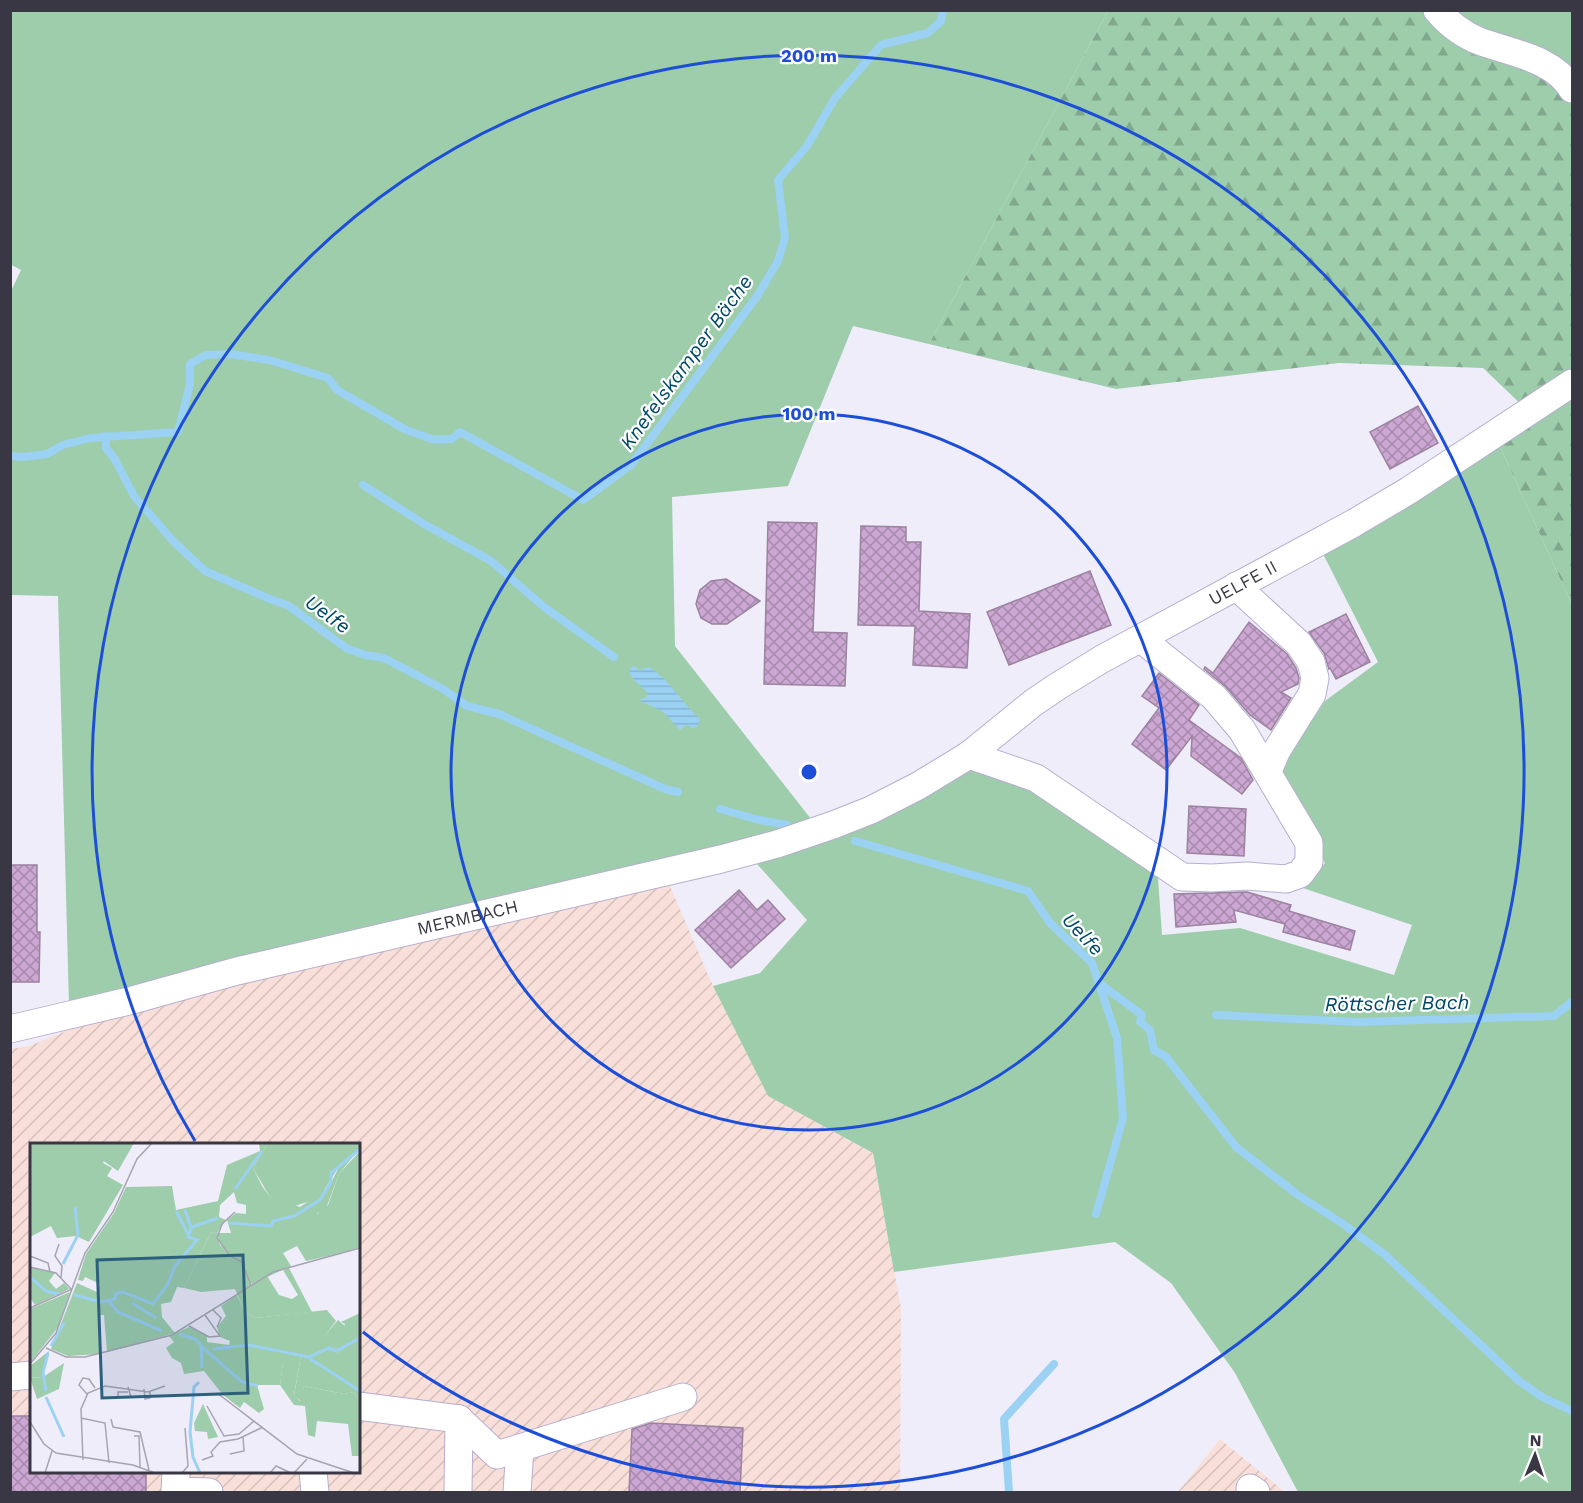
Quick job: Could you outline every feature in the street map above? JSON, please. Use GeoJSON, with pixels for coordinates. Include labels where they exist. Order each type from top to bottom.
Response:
{"type":"FeatureCollection","features":[{"type":"Feature","properties":{"kind":"street"},"geometry":{"type":"LineString","coordinates":[[1437,10],[1459,30],[1477,40],[1545,64],[1566,79],[1572,89]]}},
{"type":"Feature","properties":{"kind":"street","name":"UELFE II"},"geometry":{"type":"LineString","coordinates":[[918,786],[969,755],[1033,703],[1102,659],[1344,529],[1408,491],[1572,383]]}},
{"type":"Feature","properties":{"kind":"street"},"geometry":{"type":"LineString","coordinates":[[1236,586],[1299,644],[1311,663],[1315,678],[1312,694],[1277,750],[1268,771]]}},
{"type":"Feature","properties":{"kind":"street"},"geometry":{"type":"LineString","coordinates":[[969,755],[1036,778],[1182,877],[1193,879],[1247,876],[1286,879],[1300,874],[1309,862],[1309,843],[1242,730],[1214,697],[1141,639]]}},
{"type":"Feature","properties":{"kind":"street","name":"MERMBACH"},"geometry":{"type":"LineString","coordinates":[[10,1029],[129,1001],[249,968],[754,850],[833,825],[871,810],[918,786]]}},
{"type":"Feature","properties":{"kind":"street"},"geometry":{"type":"LineString","coordinates":[[10,1377],[30,1375]]}},
{"type":"Feature","properties":{"kind":"street"},"geometry":{"type":"LineString","coordinates":[[360,1406],[459,1419],[497,1455],[683,1397]]}},
{"type":"Feature","properties":{"kind":"street"},"geometry":{"type":"LineString","coordinates":[[458,1492],[459,1419]]}},
{"type":"Feature","properties":{"kind":"street"},"geometry":{"type":"LineString","coordinates":[[517,1492],[520,1448]]}},
{"type":"Feature","properties":{"kind":"street"},"geometry":{"type":"LineString","coordinates":[[176,1473],[175,1491],[208,1492]]}},
{"type":"Feature","properties":{"kind":"street"},"geometry":{"type":"LineString","coordinates":[[313,1473],[315,1492]]}},
{"type":"Feature","properties":{"kind":"shaded area"},"geometry":{"type":"Polygon","coordinates":[[[666,877],[713,986],[768,1096],[873,1153],[901,1309],[900,1492],[11,1492],[11,1049],[29,1046],[130,1005],[666,877]]]}},
{"type":"Feature","properties":{"kind":"shaded area"},"geometry":{"type":"Polygon","coordinates":[[[1220,1439],[1285,1492],[1178,1492],[1220,1439]]]}},
{"type":"Feature","properties":{"kind":"green space"},"geometry":{"type":"Polygon","coordinates":[[[11,11],[1108,11],[929,344],[853,326],[788,486],[672,497],[675,646],[815,824],[69,1006],[58,596],[11,595],[10,293],[21,270],[10,264],[11,11]]]}},
{"type":"Feature","properties":{"kind":"green space"},"geometry":{"type":"Polygon","coordinates":[[[1108,11],[1434,11],[1524,57],[1572,95],[1572,379],[1527,410],[1483,368],[1339,363],[1116,389],[929,344],[1108,11]]]}},
{"type":"Feature","properties":{"kind":"green space"},"geometry":{"type":"Polygon","coordinates":[[[1441,11],[1572,11],[1572,82],[1441,11]]]}},
{"type":"Feature","properties":{"kind":"green space"},"geometry":{"type":"Polygon","coordinates":[[[1572,390],[1572,605],[1497,440],[1572,390]]]}},
{"type":"Feature","properties":{"kind":"green space"},"geometry":{"type":"Polygon","coordinates":[[[1497,440],[1572,605],[1572,1492],[1298,1492],[1235,1373],[1171,1283],[1115,1242],[894,1272],[873,1153],[768,1096],[713,986],[760,973],[807,920],[750,856],[970,760],[1035,782],[1157,864],[1162,935],[1240,928],[1394,975],[1412,925],[1303,888],[1325,863],[1275,776],[1325,701],[1378,662],[1319,546],[1497,440]]]}},
{"type":"Feature","properties":{"kind":"water"},"geometry":{"type":"Polygon","coordinates":[[[634,666],[639,670],[649,667],[663,678],[700,719],[698,726],[693,728],[686,725],[680,730],[663,712],[639,700],[647,697],[647,692],[629,673],[634,666]]]}},
{"type":"Feature","properties":{"kind":"building"},"geometry":{"type":"Polygon","coordinates":[[[1418,406],[1438,443],[1390,469],[1370,432],[1418,406]]]}},
{"type":"Feature","properties":{"kind":"building"},"geometry":{"type":"Polygon","coordinates":[[[768,522],[817,523],[813,632],[847,633],[845,686],[764,684],[768,522]]]}},
{"type":"Feature","properties":{"kind":"building"},"geometry":{"type":"Polygon","coordinates":[[[861,526],[906,527],[906,542],[921,542],[919,611],[970,614],[967,668],[913,665],[915,626],[858,625],[861,526]]]}},
{"type":"Feature","properties":{"kind":"building"},"geometry":{"type":"Polygon","coordinates":[[[1090,571],[1111,625],[1009,665],[987,612],[1090,571]]]}},
{"type":"Feature","properties":{"kind":"building"},"geometry":{"type":"Polygon","coordinates":[[[726,579],[760,601],[727,624],[712,624],[701,618],[696,604],[700,590],[711,581],[726,579]]]}},
{"type":"Feature","properties":{"kind":"building"},"geometry":{"type":"Polygon","coordinates":[[[1346,614],[1370,662],[1336,679],[1329,669],[1324,653],[1309,632],[1346,614]]]}},
{"type":"Feature","properties":{"kind":"building"},"geometry":{"type":"Polygon","coordinates":[[[1249,622],[1287,654],[1299,678],[1298,684],[1281,692],[1291,698],[1271,730],[1250,715],[1226,687],[1204,669],[1205,667],[1213,673],[1249,622]]]}},
{"type":"Feature","properties":{"kind":"building"},"geometry":{"type":"Polygon","coordinates":[[[1159,673],[1199,705],[1189,720],[1241,758],[1253,780],[1242,794],[1191,756],[1192,736],[1166,770],[1132,744],[1159,708],[1142,696],[1159,673]]]}},
{"type":"Feature","properties":{"kind":"building"},"geometry":{"type":"Polygon","coordinates":[[[1189,806],[1246,809],[1244,856],[1187,853],[1189,806]]]}},
{"type":"Feature","properties":{"kind":"building"},"geometry":{"type":"Polygon","coordinates":[[[10,865],[37,865],[37,932],[40,932],[39,982],[10,982],[10,865]]]}},
{"type":"Feature","properties":{"kind":"building"},"geometry":{"type":"Polygon","coordinates":[[[739,890],[757,910],[768,900],[785,919],[731,968],[695,930],[739,890]]]}},
{"type":"Feature","properties":{"kind":"building"},"geometry":{"type":"Polygon","coordinates":[[[1247,892],[1291,905],[1289,911],[1355,931],[1350,950],[1283,932],[1285,924],[1234,910],[1236,922],[1176,927],[1174,894],[1247,892]]]}},
{"type":"Feature","properties":{"kind":"building"},"geometry":{"type":"Polygon","coordinates":[[[10,1416],[30,1416],[30,1473],[146,1473],[146,1492],[10,1492],[10,1416]]]}},
{"type":"Feature","properties":{"kind":"building"},"geometry":{"type":"Polygon","coordinates":[[[651,1423],[743,1428],[740,1492],[629,1492],[632,1429],[651,1423]]]}},
{"type":"Feature","properties":{"kind":"waterway","name":"Knefelskamper Bäche"},"geometry":{"type":"LineString","coordinates":[[10,456],[47,454],[63,445],[90,438],[178,432],[190,384],[190,364],[206,355],[230,354],[269,360],[328,378],[337,390],[406,430],[432,439],[452,439],[460,432],[583,500],[631,465],[758,295],[778,261],[785,238],[778,180],[807,146],[835,98],[881,45],[928,33],[941,21],[943,10]]}},
{"type":"Feature","properties":{"kind":"waterway","name":"Uelfe"},"geometry":{"type":"LineString","coordinates":[[106,436],[106,448],[114,458],[134,496],[173,541],[205,571],[289,606],[346,648],[365,655],[384,658],[443,689],[467,706],[499,714],[665,789],[678,792]]}},
{"type":"Feature","properties":{"kind":"waterway","name":"Knefelskamper Bäche"},"geometry":{"type":"LineString","coordinates":[[363,485],[424,524],[491,561],[544,607],[614,657]]}},
{"type":"Feature","properties":{"kind":"waterway","name":"Uelfe"},"geometry":{"type":"LineString","coordinates":[[720,809],[787,825]]}},
{"type":"Feature","properties":{"kind":"waterway","name":"Uelfe"},"geometry":{"type":"LineString","coordinates":[[855,841],[1028,891],[1050,923],[1092,963],[1117,1038],[1123,1118],[1096,1214]]}},
{"type":"Feature","properties":{"kind":"waterway"},"geometry":{"type":"LineString","coordinates":[[1099,983],[1142,1015],[1140,1022],[1150,1030],[1154,1050],[1166,1057],[1236,1147],[1298,1195],[1384,1254],[1519,1381],[1542,1397],[1572,1411]]}},
{"type":"Feature","properties":{"kind":"waterway","name":"Röttscher Bach"},"geometry":{"type":"LineString","coordinates":[[1216,1015],[1358,1022],[1554,1016],[1572,1002]]}},
{"type":"Feature","properties":{"kind":"waterway","name":"Uelfe"},"geometry":{"type":"LineString","coordinates":[[1009,1492],[1004,1419],[1054,1364]]}}]}
